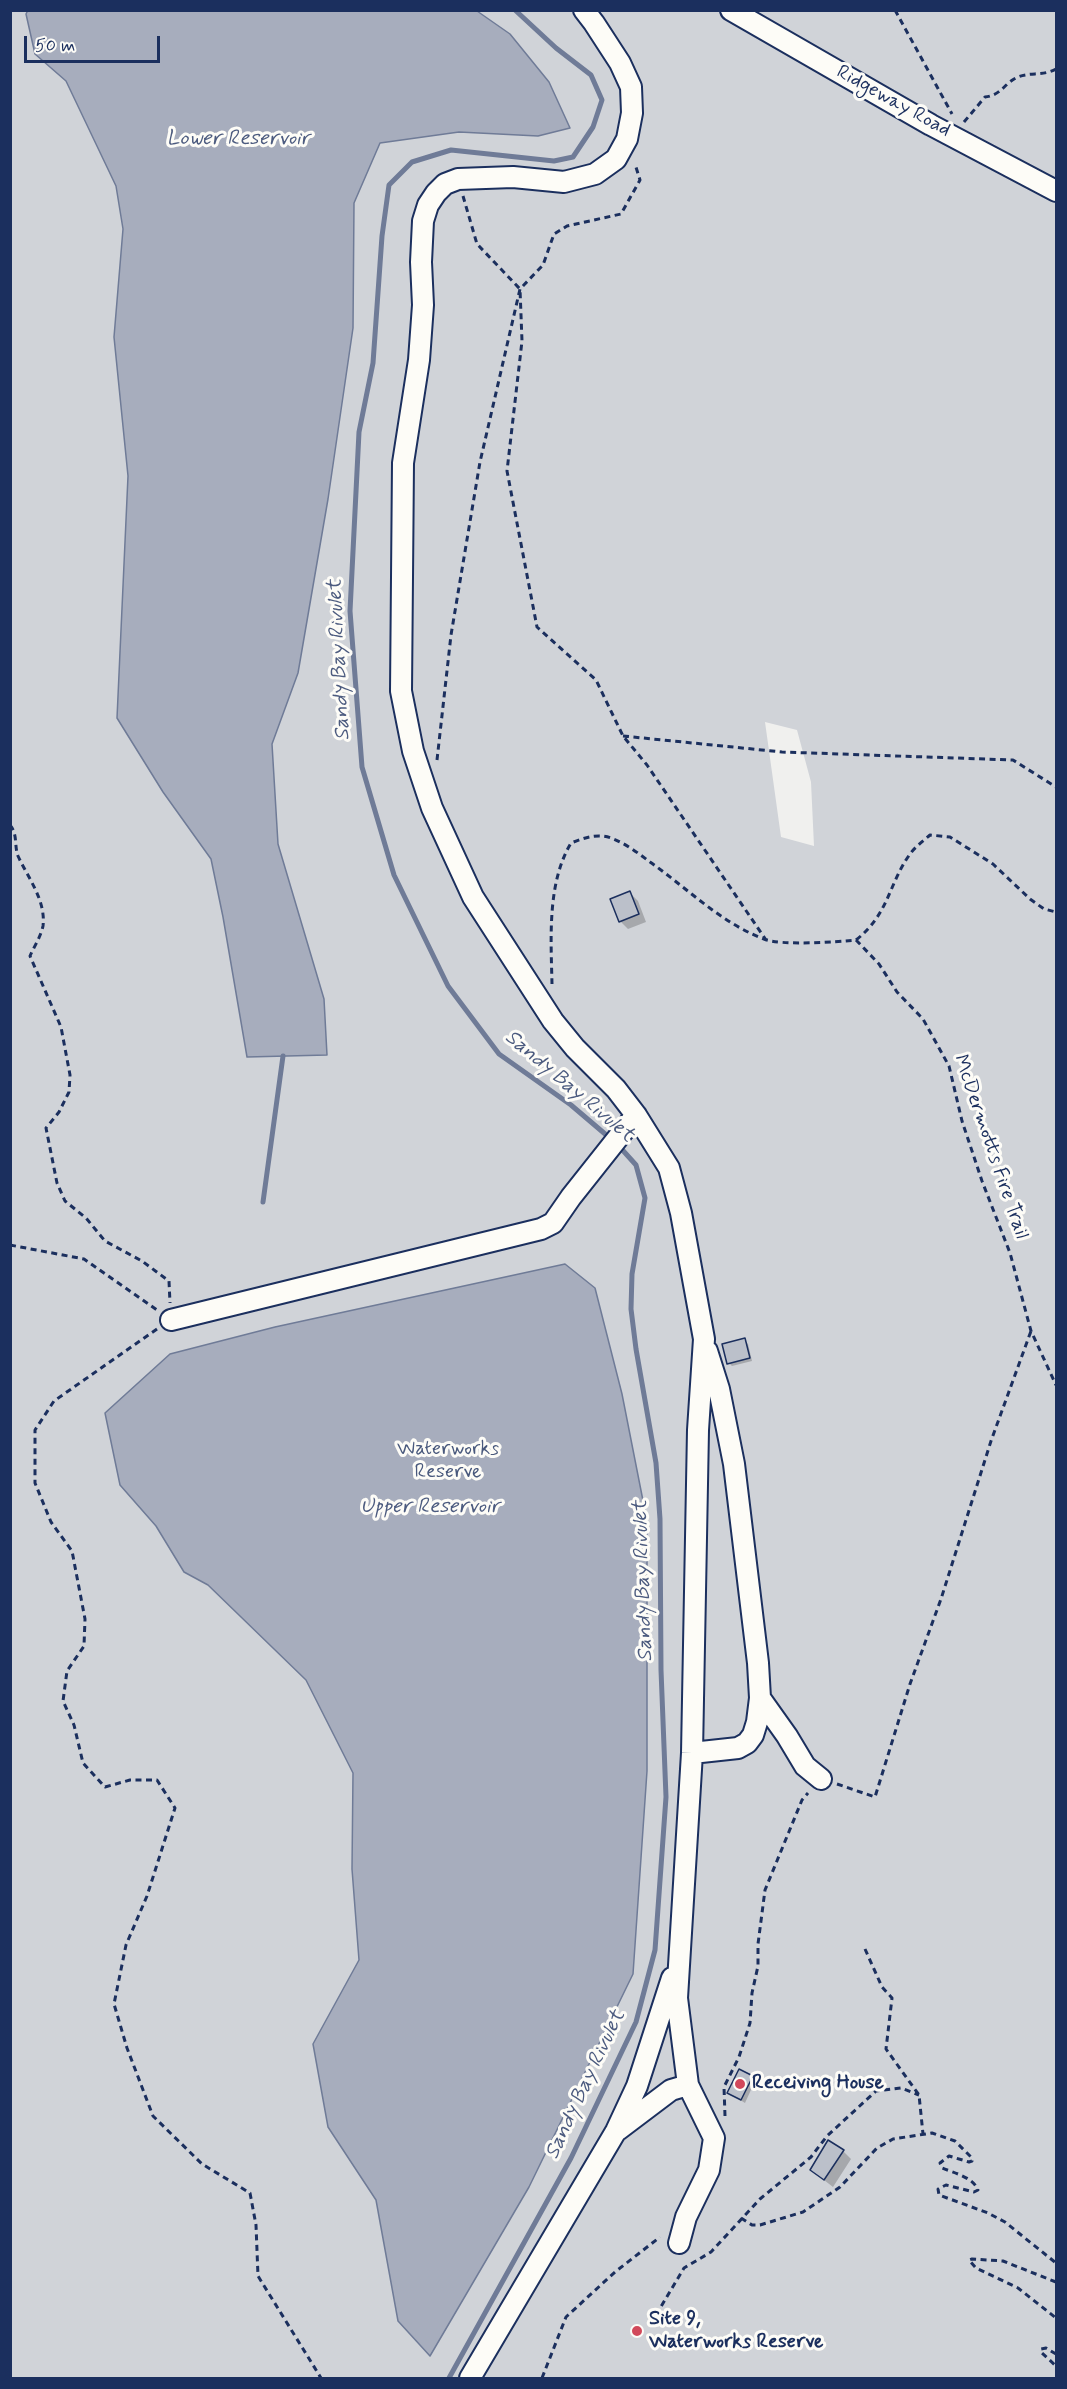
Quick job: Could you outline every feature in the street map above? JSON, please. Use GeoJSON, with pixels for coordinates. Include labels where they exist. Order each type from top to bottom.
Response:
{"type":"FeatureCollection","features":[{"type":"Feature","properties":{"kind":"street"},"geometry":{"type":"LineString","coordinates":[[584,10],[620,63],[631,87],[633,113],[627,139],[616,159],[595,174],[564,182],[513,177],[459,179],[445,184],[436,193],[428,205],[423,221],[420,262],[423,305],[419,360],[403,464],[401,691],[413,751],[432,808],[473,897],[553,1021],[575,1048],[616,1089],[636,1115],[669,1168],[681,1213],[704,1340],[719,1389],[734,1464],[758,1663],[760,1698],[757,1722],[753,1735],[747,1743],[738,1748],[692,1753]]}},
{"type":"Feature","properties":{"kind":"street","name":"Ridgeway Road"},"geometry":{"type":"LineString","coordinates":[[731,10],[931,125],[1056,191]]}},
{"type":"Feature","properties":{"kind":"street"},"geometry":{"type":"LineString","coordinates":[[171,1320],[541,1229],[553,1223],[636,1115]]}},
{"type":"Feature","properties":{"kind":"street"},"geometry":{"type":"LineString","coordinates":[[679,2243],[686,2217],[710,2170],[714,2138],[688,2085],[677,1998],[692,1753],[698,1430],[704,1340]]}},
{"type":"Feature","properties":{"kind":"street"},"geometry":{"type":"LineString","coordinates":[[760,1698],[805,1766],[821,1779]]}},
{"type":"Feature","properties":{"kind":"street"},"geometry":{"type":"LineString","coordinates":[[470,2379],[616,2131],[637,2086],[678,1959]]}},
{"type":"Feature","properties":{"kind":"street"},"geometry":{"type":"LineString","coordinates":[[616,2131],[670,2090],[688,2085]]}},
{"type":"Feature","properties":{"kind":"path"},"geometry":{"type":"LineString","coordinates":[[895,10],[955,119]]}},
{"type":"Feature","properties":{"kind":"path"},"geometry":{"type":"LineString","coordinates":[[931,125],[960,128],[985,97],[995,96],[1018,77],[1056,69]]}},
{"type":"Feature","properties":{"kind":"path"},"geometry":{"type":"LineString","coordinates":[[437,762],[451,635],[480,462],[520,290],[543,265],[554,234],[567,226],[621,214],[640,180],[627,139]]}},
{"type":"Feature","properties":{"kind":"path"},"geometry":{"type":"LineString","coordinates":[[459,179],[477,244],[520,290],[522,341],[507,471],[537,627],[596,680],[623,736],[647,765],[766,940]]}},
{"type":"Feature","properties":{"kind":"path"},"geometry":{"type":"LineString","coordinates":[[623,736],[782,752],[1013,760],[1056,787]]}},
{"type":"Feature","properties":{"kind":"path"},"geometry":{"type":"LineString","coordinates":[[10,825],[15,832],[17,854],[36,889],[41,909],[43,926],[30,956],[61,1027],[70,1075],[69,1092],[59,1112],[46,1128],[57,1183],[65,1201],[86,1218],[105,1241],[142,1261],[169,1281],[171,1320]]}},
{"type":"Feature","properties":{"kind":"path"},"geometry":{"type":"LineString","coordinates":[[552,985],[554,890],[560,861],[571,843],[590,836],[609,837],[634,851],[669,875],[701,902],[766,940],[828,942],[856,940],[870,928],[886,904],[897,876],[911,852],[930,835],[950,837],[993,864],[1044,909],[1056,912]]}},
{"type":"Feature","properties":{"kind":"path","name":"McDermotts Fire Trail"},"geometry":{"type":"LineString","coordinates":[[856,940],[879,964],[897,992],[923,1019],[949,1066],[962,1121],[1010,1253],[1031,1331],[1056,1385]]}},
{"type":"Feature","properties":{"kind":"path"},"geometry":{"type":"LineString","coordinates":[[10,1245],[84,1259],[171,1320]]}},
{"type":"Feature","properties":{"kind":"path"},"geometry":{"type":"LineString","coordinates":[[171,1320],[54,1401],[35,1430],[35,1483],[51,1522],[72,1551],[85,1619],[84,1646],[67,1671],[63,1701],[74,1725],[83,1763],[105,1787],[130,1780],[157,1780],[175,1808],[147,1896],[126,1945],[114,2004],[127,2048],[153,2116],[202,2164],[250,2193],[256,2225],[258,2276],[321,2379]]}},
{"type":"Feature","properties":{"kind":"path"},"geometry":{"type":"LineString","coordinates":[[725,2117],[724,2088],[739,2057],[750,2023],[765,1890],[802,1800],[821,1779],[875,1797],[910,1684],[1031,1331]]}},
{"type":"Feature","properties":{"kind":"path"},"geometry":{"type":"LineString","coordinates":[[865,1949],[882,1988],[892,1998],[886,2049],[919,2095],[922,2134]]}},
{"type":"Feature","properties":{"kind":"path"},"geometry":{"type":"LineString","coordinates":[[656,2315],[684,2268],[711,2252],[760,2199],[811,2157],[827,2136],[876,2091],[902,2088],[919,2095]]}},
{"type":"Feature","properties":{"kind":"path"},"geometry":{"type":"LineString","coordinates":[[741,2218],[752,2225],[760,2225],[803,2212],[840,2187],[877,2148],[893,2139],[932,2133],[955,2141],[972,2158],[969,2162],[949,2156],[940,2163],[942,2168],[969,2180],[978,2190],[974,2192],[946,2185],[938,2189],[939,2195],[988,2213],[1005,2222],[1056,2263]]}},
{"type":"Feature","properties":{"kind":"path"},"geometry":{"type":"LineString","coordinates":[[542,2379],[567,2317],[615,2272],[686,2217]]}},
{"type":"Feature","properties":{"kind":"path"},"geometry":{"type":"LineString","coordinates":[[1056,2282],[1004,2261],[969,2260],[976,2268],[1018,2288],[1056,2318]]}},
{"type":"Feature","properties":{"kind":"path"},"geometry":{"type":"LineString","coordinates":[[1056,2354],[1046,2348],[1041,2349],[1042,2353],[1056,2366]]}},
{"type":"Feature","properties":{"kind":"green space","name":"Waterworks Reserve"},"geometry":{"type":"Polygon","coordinates":[[[11,11],[1056,11],[1056,2378],[11,2378],[11,11]],[[765,722],[781,837],[814,846],[811,782],[797,730],[765,722]]]}},
{"type":"Feature","properties":{"kind":"water","name":"Lower Reservoir"},"geometry":{"type":"Polygon","coordinates":[[[28,10],[477,11],[510,34],[549,82],[570,128],[538,136],[459,132],[380,143],[354,203],[353,328],[328,499],[298,673],[272,744],[278,844],[324,999],[327,1055],[247,1057],[211,859],[163,792],[117,718],[128,476],[114,337],[123,229],[116,186],[66,81],[35,54],[26,14],[28,10]]]}},
{"type":"Feature","properties":{"kind":"water","name":"Upper Reservoir"},"geometry":{"type":"Polygon","coordinates":[[[565,1264],[595,1288],[622,1394],[647,1521],[647,1771],[633,1974],[529,2187],[430,2356],[398,2321],[376,2200],[328,2127],[313,2044],[359,1960],[352,1869],[353,1773],[306,1680],[208,1585],[184,1572],[156,1526],[120,1485],[105,1413],[170,1354],[275,1327],[565,1264]]]}},
{"type":"Feature","properties":{"kind":"building"},"geometry":{"type":"Polygon","coordinates":[[[630,891],[639,914],[619,922],[610,899],[630,891]]]}},
{"type":"Feature","properties":{"kind":"building"},"geometry":{"type":"Polygon","coordinates":[[[745,1338],[750,1358],[727,1364],[722,1344],[745,1338]]]}},
{"type":"Feature","properties":{"kind":"building","name":"Receiving House"},"geometry":{"type":"Polygon","coordinates":[[[739,2069],[753,2076],[741,2100],[727,2093],[739,2069]]]}},
{"type":"Feature","properties":{"kind":"building"},"geometry":{"type":"Polygon","coordinates":[[[828,2140],[844,2150],[824,2180],[810,2170],[828,2140]]]}},
{"type":"Feature","properties":{"kind":"waterway","name":"Sandy Bay Rivulet"},"geometry":{"type":"LineString","coordinates":[[515,10],[556,48],[591,75],[602,100],[593,127],[573,157],[554,161],[451,150],[412,162],[389,185],[382,236],[373,363],[359,432],[350,611],[362,767],[394,875],[448,986],[499,1054],[571,1105],[611,1139]]}},
{"type":"Feature","properties":{"kind":"waterway"},"geometry":{"type":"LineString","coordinates":[[263,1202],[283,1056]]}},
{"type":"Feature","properties":{"kind":"waterway","name":"Sandy Bay Rivulet"},"geometry":{"type":"LineString","coordinates":[[449,2378],[571,2158],[636,2022],[655,1950],[666,1797],[661,1670],[660,1519],[656,1463],[631,1309],[632,1274],[645,1198],[636,1165],[618,1145]]}},
{"type":"Feature","properties":{"kind":"place","name":"Receiving House"},"geometry":{"type":"Point","coordinates":[740,2084]}},
{"type":"Feature","properties":{"kind":"place","name":"Site 9, Waterworks Reserve"},"geometry":{"type":"Point","coordinates":[637,2331]}}]}
